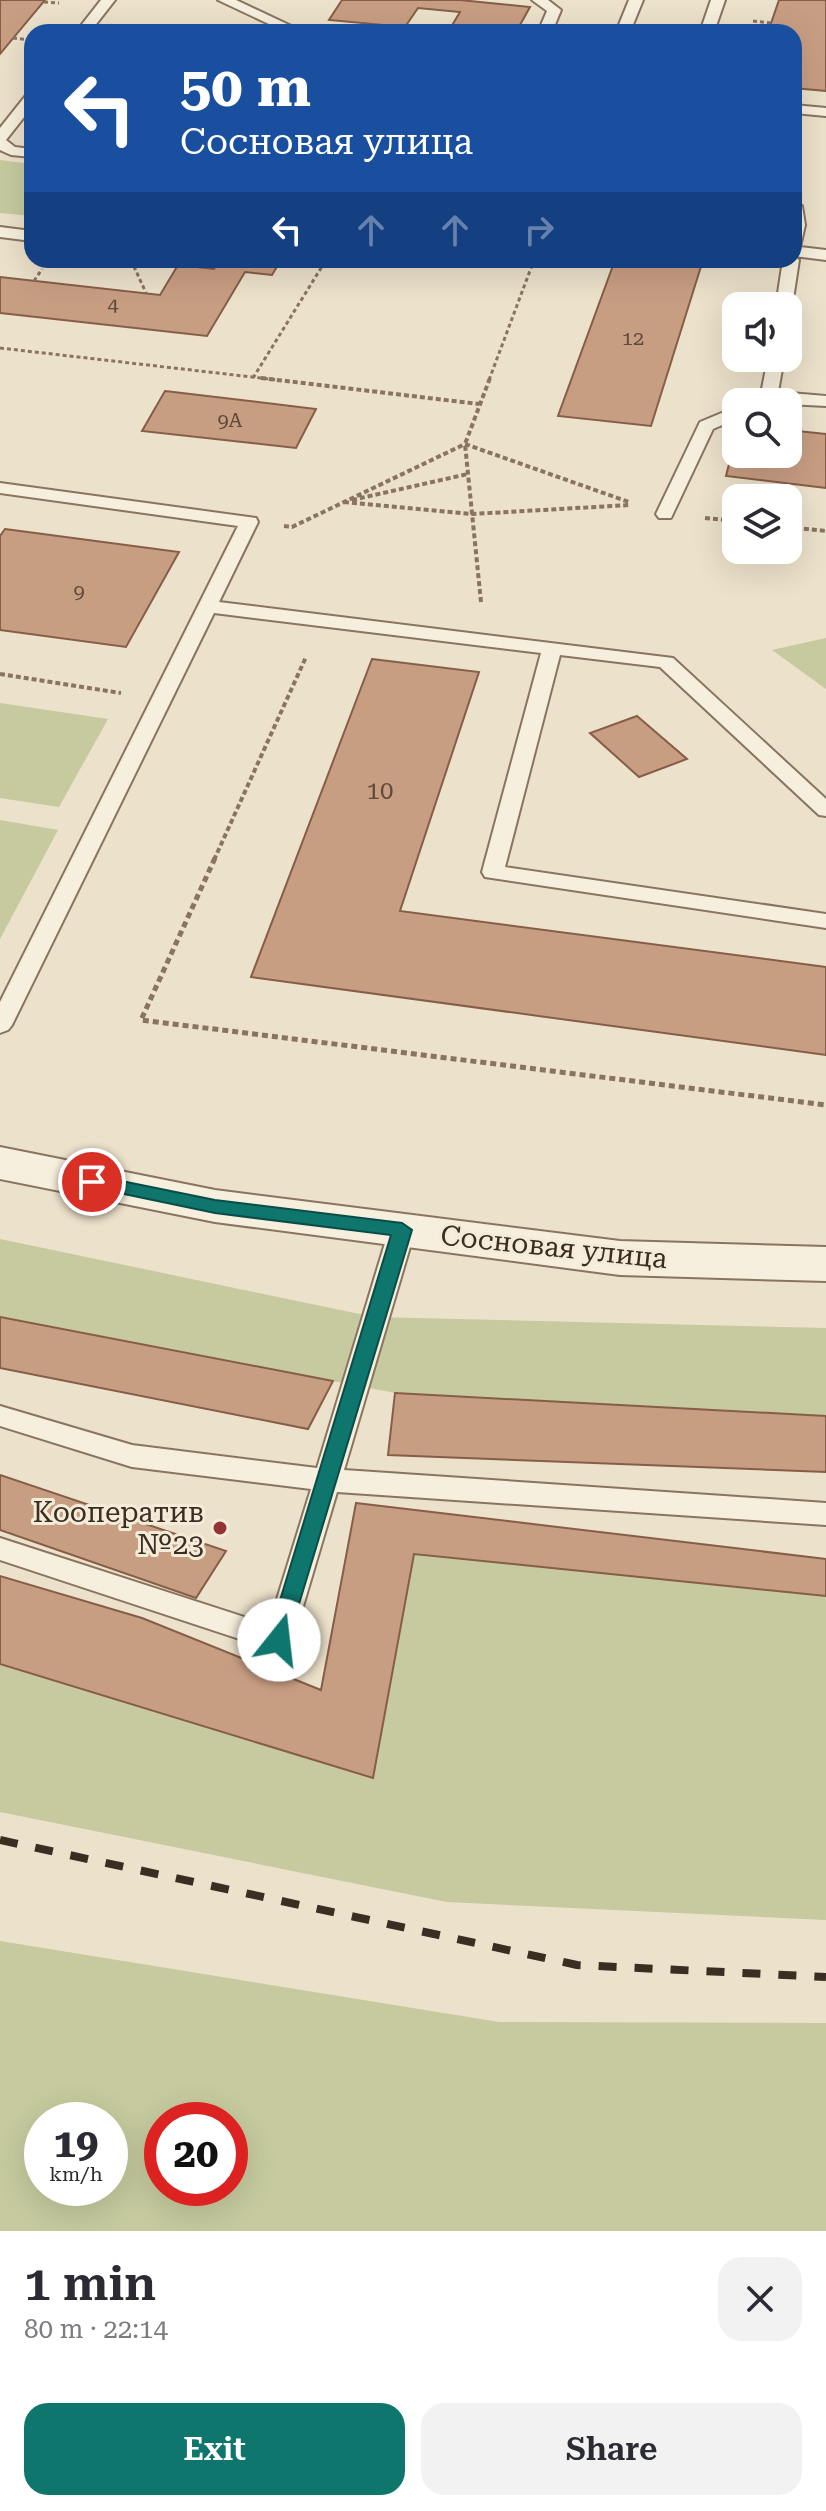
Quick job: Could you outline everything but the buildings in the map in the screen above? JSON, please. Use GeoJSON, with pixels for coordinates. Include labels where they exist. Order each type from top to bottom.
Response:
{"type":"FeatureCollection","features":[{"type":"Feature","properties":{"kind":"street","name":"Сосновая улица"},"geometry":{"type":"LineString","coordinates":[[0,1163],[215,1206],[620,1258],[826,1264]]}},
{"type":"Feature","properties":{"kind":"lane"},"geometry":{"type":"LineString","coordinates":[[89,24],[108,0]]}},
{"type":"Feature","properties":{"kind":"lane"},"geometry":{"type":"LineString","coordinates":[[225,0],[279,24]]}},
{"type":"Feature","properties":{"kind":"lane"},"geometry":{"type":"LineString","coordinates":[[539,0],[554,10],[548,24]]}},
{"type":"Feature","properties":{"kind":"lane"},"geometry":{"type":"LineString","coordinates":[[626,24],[636,0]]}},
{"type":"Feature","properties":{"kind":"lane"},"geometry":{"type":"LineString","coordinates":[[710,24],[718,0]]}},
{"type":"Feature","properties":{"kind":"lane"},"geometry":{"type":"LineString","coordinates":[[24,108],[0,140],[11,151],[24,152]]}},
{"type":"Feature","properties":{"kind":"lane"},"geometry":{"type":"LineString","coordinates":[[802,110],[826,112]]}},
{"type":"Feature","properties":{"kind":"lane"},"geometry":{"type":"LineString","coordinates":[[0,232],[24,235]]}},
{"type":"Feature","properties":{"kind":"lane"},"geometry":{"type":"LineString","coordinates":[[802,252],[826,255]]}},
{"type":"Feature","properties":{"kind":"lane"},"geometry":{"type":"LineString","coordinates":[[786,292],[790,268]]}},
{"type":"Feature","properties":{"kind":"lane"},"geometry":{"type":"LineString","coordinates":[[802,400],[826,401]]}},
{"type":"Feature","properties":{"kind":"lane"},"geometry":{"type":"LineString","coordinates":[[665,514],[706,426],[722,419]]}},
{"type":"Feature","properties":{"kind":"lane"},"geometry":{"type":"LineString","coordinates":[[0,488],[249,522],[0,1025]]}},
{"type":"Feature","properties":{"kind":"lane"},"geometry":{"type":"LineString","coordinates":[[207,606],[666,662],[826,810]]}},
{"type":"Feature","properties":{"kind":"lane"},"geometry":{"type":"LineString","coordinates":[[552,648],[493,872],[826,921]]}},
{"type":"Feature","properties":{"kind":"lane"},"geometry":{"type":"LineString","coordinates":[[0,1549],[279,1640],[402,1230]]}},
{"type":"Feature","properties":{"kind":"lane"},"geometry":{"type":"LineString","coordinates":[[0,1416],[132,1456],[326,1480],[826,1514]]}},
{"type":"Feature","properties":{"kind":"path"},"geometry":{"type":"LineString","coordinates":[[13,38],[24,39]]}},
{"type":"Feature","properties":{"kind":"path"},"geometry":{"type":"LineString","coordinates":[[135,268],[146,293]]}},
{"type":"Feature","properties":{"kind":"path"},"geometry":{"type":"LineString","coordinates":[[253,378],[321,268]]}},
{"type":"Feature","properties":{"kind":"path"},"geometry":{"type":"LineString","coordinates":[[482,616],[465,444],[531,268]]}},
{"type":"Feature","properties":{"kind":"path"},"geometry":{"type":"LineString","coordinates":[[0,348],[479,404]]}},
{"type":"Feature","properties":{"kind":"path"},"geometry":{"type":"LineString","coordinates":[[249,522],[292,527],[343,502],[465,444],[636,504],[472,514],[343,502]]}},
{"type":"Feature","properties":{"kind":"path"},"geometry":{"type":"LineString","coordinates":[[343,502],[468,474]]}},
{"type":"Feature","properties":{"kind":"path"},"geometry":{"type":"LineString","coordinates":[[802,528],[826,531]]}},
{"type":"Feature","properties":{"kind":"path"},"geometry":{"type":"LineString","coordinates":[[323,620],[141,1020],[826,1105]]}},
{"type":"Feature","properties":{"kind":"path"},"geometry":{"type":"LineString","coordinates":[[0,674],[161,700]]}},
{"type":"Feature","properties":{"kind":"green space"},"geometry":{"type":"Polygon","coordinates":[[[0,160],[24,163],[24,215],[0,213],[0,160]]]}},
{"type":"Feature","properties":{"kind":"green space"},"geometry":{"type":"Polygon","coordinates":[[[826,638],[826,689],[772,650],[826,638]]]}},
{"type":"Feature","properties":{"kind":"green space"},"geometry":{"type":"Polygon","coordinates":[[[0,703],[108,719],[59,807],[0,798],[0,703]]]}},
{"type":"Feature","properties":{"kind":"green space"},"geometry":{"type":"Polygon","coordinates":[[[0,820],[58,830],[0,939],[0,820]]]}},
{"type":"Feature","properties":{"kind":"green space"},"geometry":{"type":"Polygon","coordinates":[[[0,1239],[374,1317],[826,1328],[826,1416],[395,1393],[0,1317],[0,1239]]]}},
{"type":"Feature","properties":{"kind":"green space"},"geometry":{"type":"Polygon","coordinates":[[[414,1554],[826,1596],[826,1920],[447,1902],[0,1812],[0,1664],[373,1778],[414,1554]]]}},
{"type":"Feature","properties":{"kind":"green space"},"geometry":{"type":"Polygon","coordinates":[[[0,1941],[499,2022],[826,2023],[826,2231],[0,2231],[0,1941]]]}},
{"type":"Feature","properties":{"kind":"railway"},"geometry":{"type":"LineString","coordinates":[[0,1840],[577,1965],[826,1977]]}},
{"type":"Feature","properties":{"kind":"place","name":"Кооператив №23"},"geometry":{"type":"Point","coordinates":[220,1528]}},
{"type":"Feature","properties":{"kind":"route"},"geometry":{"type":"LineString","coordinates":[[92,1182],[215,1206],[402,1230],[279,1640]]}}]}
